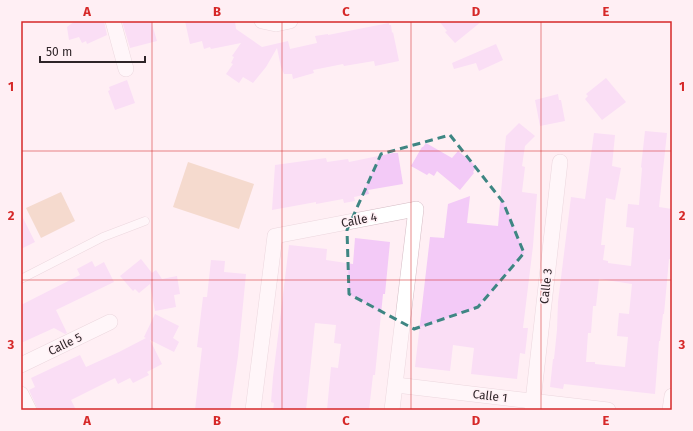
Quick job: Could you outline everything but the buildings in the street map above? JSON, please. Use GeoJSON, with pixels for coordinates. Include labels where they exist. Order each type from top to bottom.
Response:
{"type":"FeatureCollection","features":[{"type":"Feature","properties":{"kind":"street"},"geometry":{"type":"LineString","coordinates":[[113,21],[126,69]]}},
{"type":"Feature","properties":{"kind":"street"},"geometry":{"type":"LineString","coordinates":[[262,21],[276,24],[290,21]]}},
{"type":"Feature","properties":{"kind":"street","name":"Calle 3"},"geometry":{"type":"LineString","coordinates":[[533,406],[560,162]]}},
{"type":"Feature","properties":{"kind":"street","name":"Calle 4"},"geometry":{"type":"LineString","coordinates":[[253,410],[275,236],[416,209],[392,410]]}},
{"type":"Feature","properties":{"kind":"street","name":"Calle 5"},"geometry":{"type":"LineString","coordinates":[[21,366],[110,322]]}},
{"type":"Feature","properties":{"kind":"street","name":"Calle 1"},"geometry":{"type":"LineString","coordinates":[[396,385],[533,406],[608,410]]}},
{"type":"Feature","properties":{"kind":"street"},"geometry":{"type":"LineString","coordinates":[[21,394],[29,410]]}},
{"type":"Feature","properties":{"kind":"street"},"geometry":{"type":"LineString","coordinates":[[670,410],[672,396]]}},
{"type":"Feature","properties":{"kind":"lane"},"geometry":{"type":"LineString","coordinates":[[21,279],[103,238],[145,221]]}},
{"type":"Feature","properties":{"kind":"highlighted area"},"geometry":{"type":"Polygon","coordinates":[[[450,135],[503,202],[524,253],[478,307],[414,329],[349,294],[347,230],[381,154],[450,135]]]}},
{"type":"Feature","properties":{"kind":"shaded area"},"geometry":{"type":"Polygon","coordinates":[[[188,162],[254,184],[239,229],[173,207],[188,162]]]}},
{"type":"Feature","properties":{"kind":"shaded area"},"geometry":{"type":"Polygon","coordinates":[[[61,192],[75,221],[41,238],[26,208],[61,192]]]}}]}
